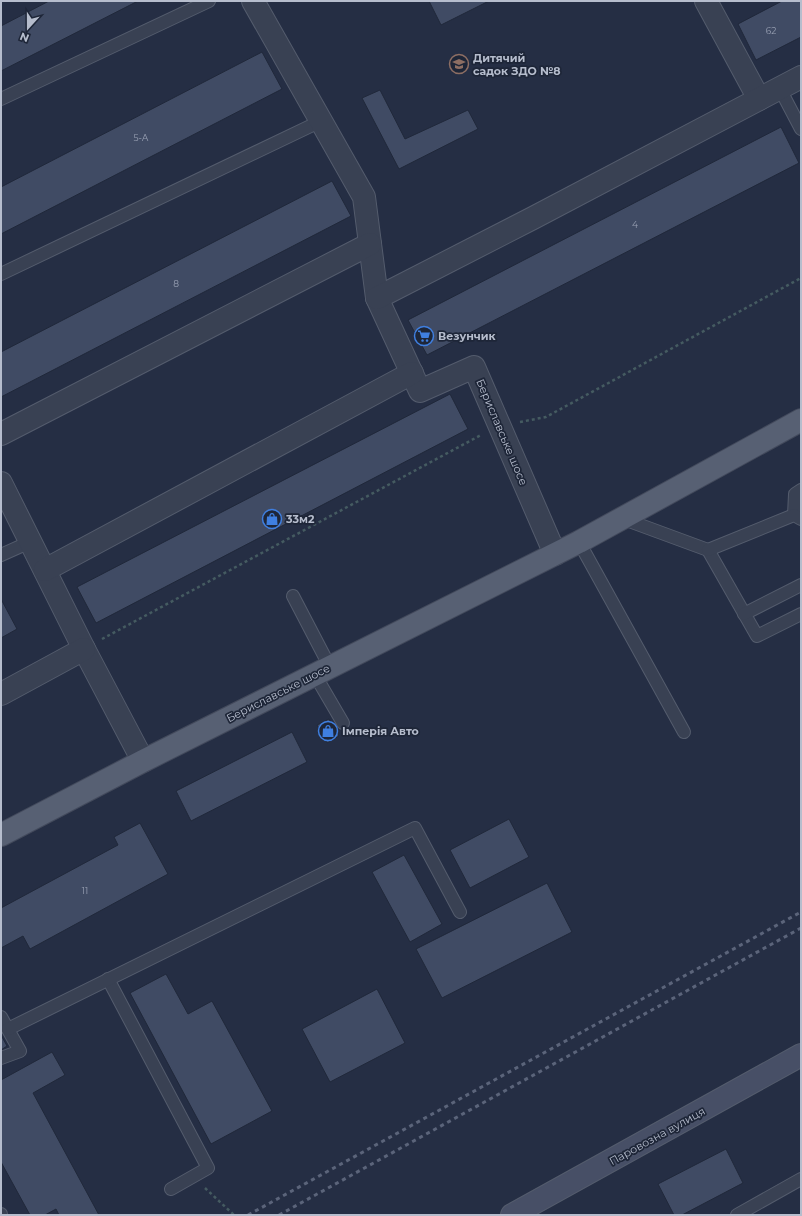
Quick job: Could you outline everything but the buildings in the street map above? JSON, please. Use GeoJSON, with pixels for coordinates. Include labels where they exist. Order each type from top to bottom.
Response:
{"type":"FeatureCollection","features":[{"type":"Feature","properties":{"kind":"main road","name":"Бериславське шосе"},"geometry":{"type":"LineString","coordinates":[[1,835],[143,761],[579,542],[801,420]]}},
{"type":"Feature","properties":{"kind":"main road","name":"Паровозна вулиця"},"geometry":{"type":"LineString","coordinates":[[524,1212],[801,1056]]}},
{"type":"Feature","properties":{"kind":"street","name":"Бериславське шосе"},"geometry":{"type":"LineString","coordinates":[[253,1],[364,197],[377,298],[420,391],[474,367],[555,554]]}},
{"type":"Feature","properties":{"kind":"street"},"geometry":{"type":"LineString","coordinates":[[706,1],[759,99]]}},
{"type":"Feature","properties":{"kind":"street"},"geometry":{"type":"LineString","coordinates":[[377,298],[801,78]]}},
{"type":"Feature","properties":{"kind":"street"},"geometry":{"type":"LineString","coordinates":[[1,434],[370,244]]}},
{"type":"Feature","properties":{"kind":"street"},"geometry":{"type":"LineString","coordinates":[[45,570],[412,374]]}},
{"type":"Feature","properties":{"kind":"street"},"geometry":{"type":"LineString","coordinates":[[1,483],[84,649],[143,761]]}},
{"type":"Feature","properties":{"kind":"street"},"geometry":{"type":"LineString","coordinates":[[1,694],[84,649]]}},
{"type":"Feature","properties":{"kind":"lane"},"geometry":{"type":"LineString","coordinates":[[1,99],[209,1]]}},
{"type":"Feature","properties":{"kind":"lane"},"geometry":{"type":"LineString","coordinates":[[780,89],[801,130]]}},
{"type":"Feature","properties":{"kind":"lane"},"geometry":{"type":"LineString","coordinates":[[1,274],[321,121]]}},
{"type":"Feature","properties":{"kind":"lane"},"geometry":{"type":"LineString","coordinates":[[799,517],[795,494],[801,490]]}},
{"type":"Feature","properties":{"kind":"lane"},"geometry":{"type":"LineString","coordinates":[[799,517],[801,503]]}},
{"type":"Feature","properties":{"kind":"lane"},"geometry":{"type":"LineString","coordinates":[[621,518],[708,550],[799,517]]}},
{"type":"Feature","properties":{"kind":"lane"},"geometry":{"type":"LineString","coordinates":[[1,556],[30,542]]}},
{"type":"Feature","properties":{"kind":"lane"},"geometry":{"type":"LineString","coordinates":[[579,542],[684,732]]}},
{"type":"Feature","properties":{"kind":"lane"},"geometry":{"type":"LineString","coordinates":[[708,550],[757,636],[801,614]]}},
{"type":"Feature","properties":{"kind":"lane"},"geometry":{"type":"LineString","coordinates":[[744,614],[801,585]]}},
{"type":"Feature","properties":{"kind":"lane"},"geometry":{"type":"LineString","coordinates":[[293,596],[343,723]]}},
{"type":"Feature","properties":{"kind":"lane"},"geometry":{"type":"LineString","coordinates":[[8,1029],[415,828],[460,912]]}},
{"type":"Feature","properties":{"kind":"lane"},"geometry":{"type":"LineString","coordinates":[[108,979],[208,1168],[171,1189]]}},
{"type":"Feature","properties":{"kind":"lane"},"geometry":{"type":"LineString","coordinates":[[1,1017],[20,1052],[1,1058]]}},
{"type":"Feature","properties":{"kind":"lane"},"geometry":{"type":"LineString","coordinates":[[738,1215],[801,1179]]}},
{"type":"Feature","properties":{"kind":"path"},"geometry":{"type":"LineString","coordinates":[[84,649],[499,426],[546,417],[801,278]]}},
{"type":"Feature","properties":{"kind":"path"},"geometry":{"type":"LineString","coordinates":[[192,1177],[234,1215]]}},
{"type":"Feature","properties":{"kind":"railway"},"geometry":{"type":"LineString","coordinates":[[248,1215],[801,912]]}},
{"type":"Feature","properties":{"kind":"railway"},"geometry":{"type":"LineString","coordinates":[[279,1215],[801,928]]}},
{"type":"Feature","properties":{"kind":"place","name":"Дитячий садок ЗДО №8"},"geometry":{"type":"Point","coordinates":[459,64]}},
{"type":"Feature","properties":{"kind":"place","name":"Везунчик"},"geometry":{"type":"Point","coordinates":[424,336]}},
{"type":"Feature","properties":{"kind":"place","name":"33м2"},"geometry":{"type":"Point","coordinates":[272,519]}},
{"type":"Feature","properties":{"kind":"place","name":"Імперія Авто"},"geometry":{"type":"Point","coordinates":[328,731]}}]}
